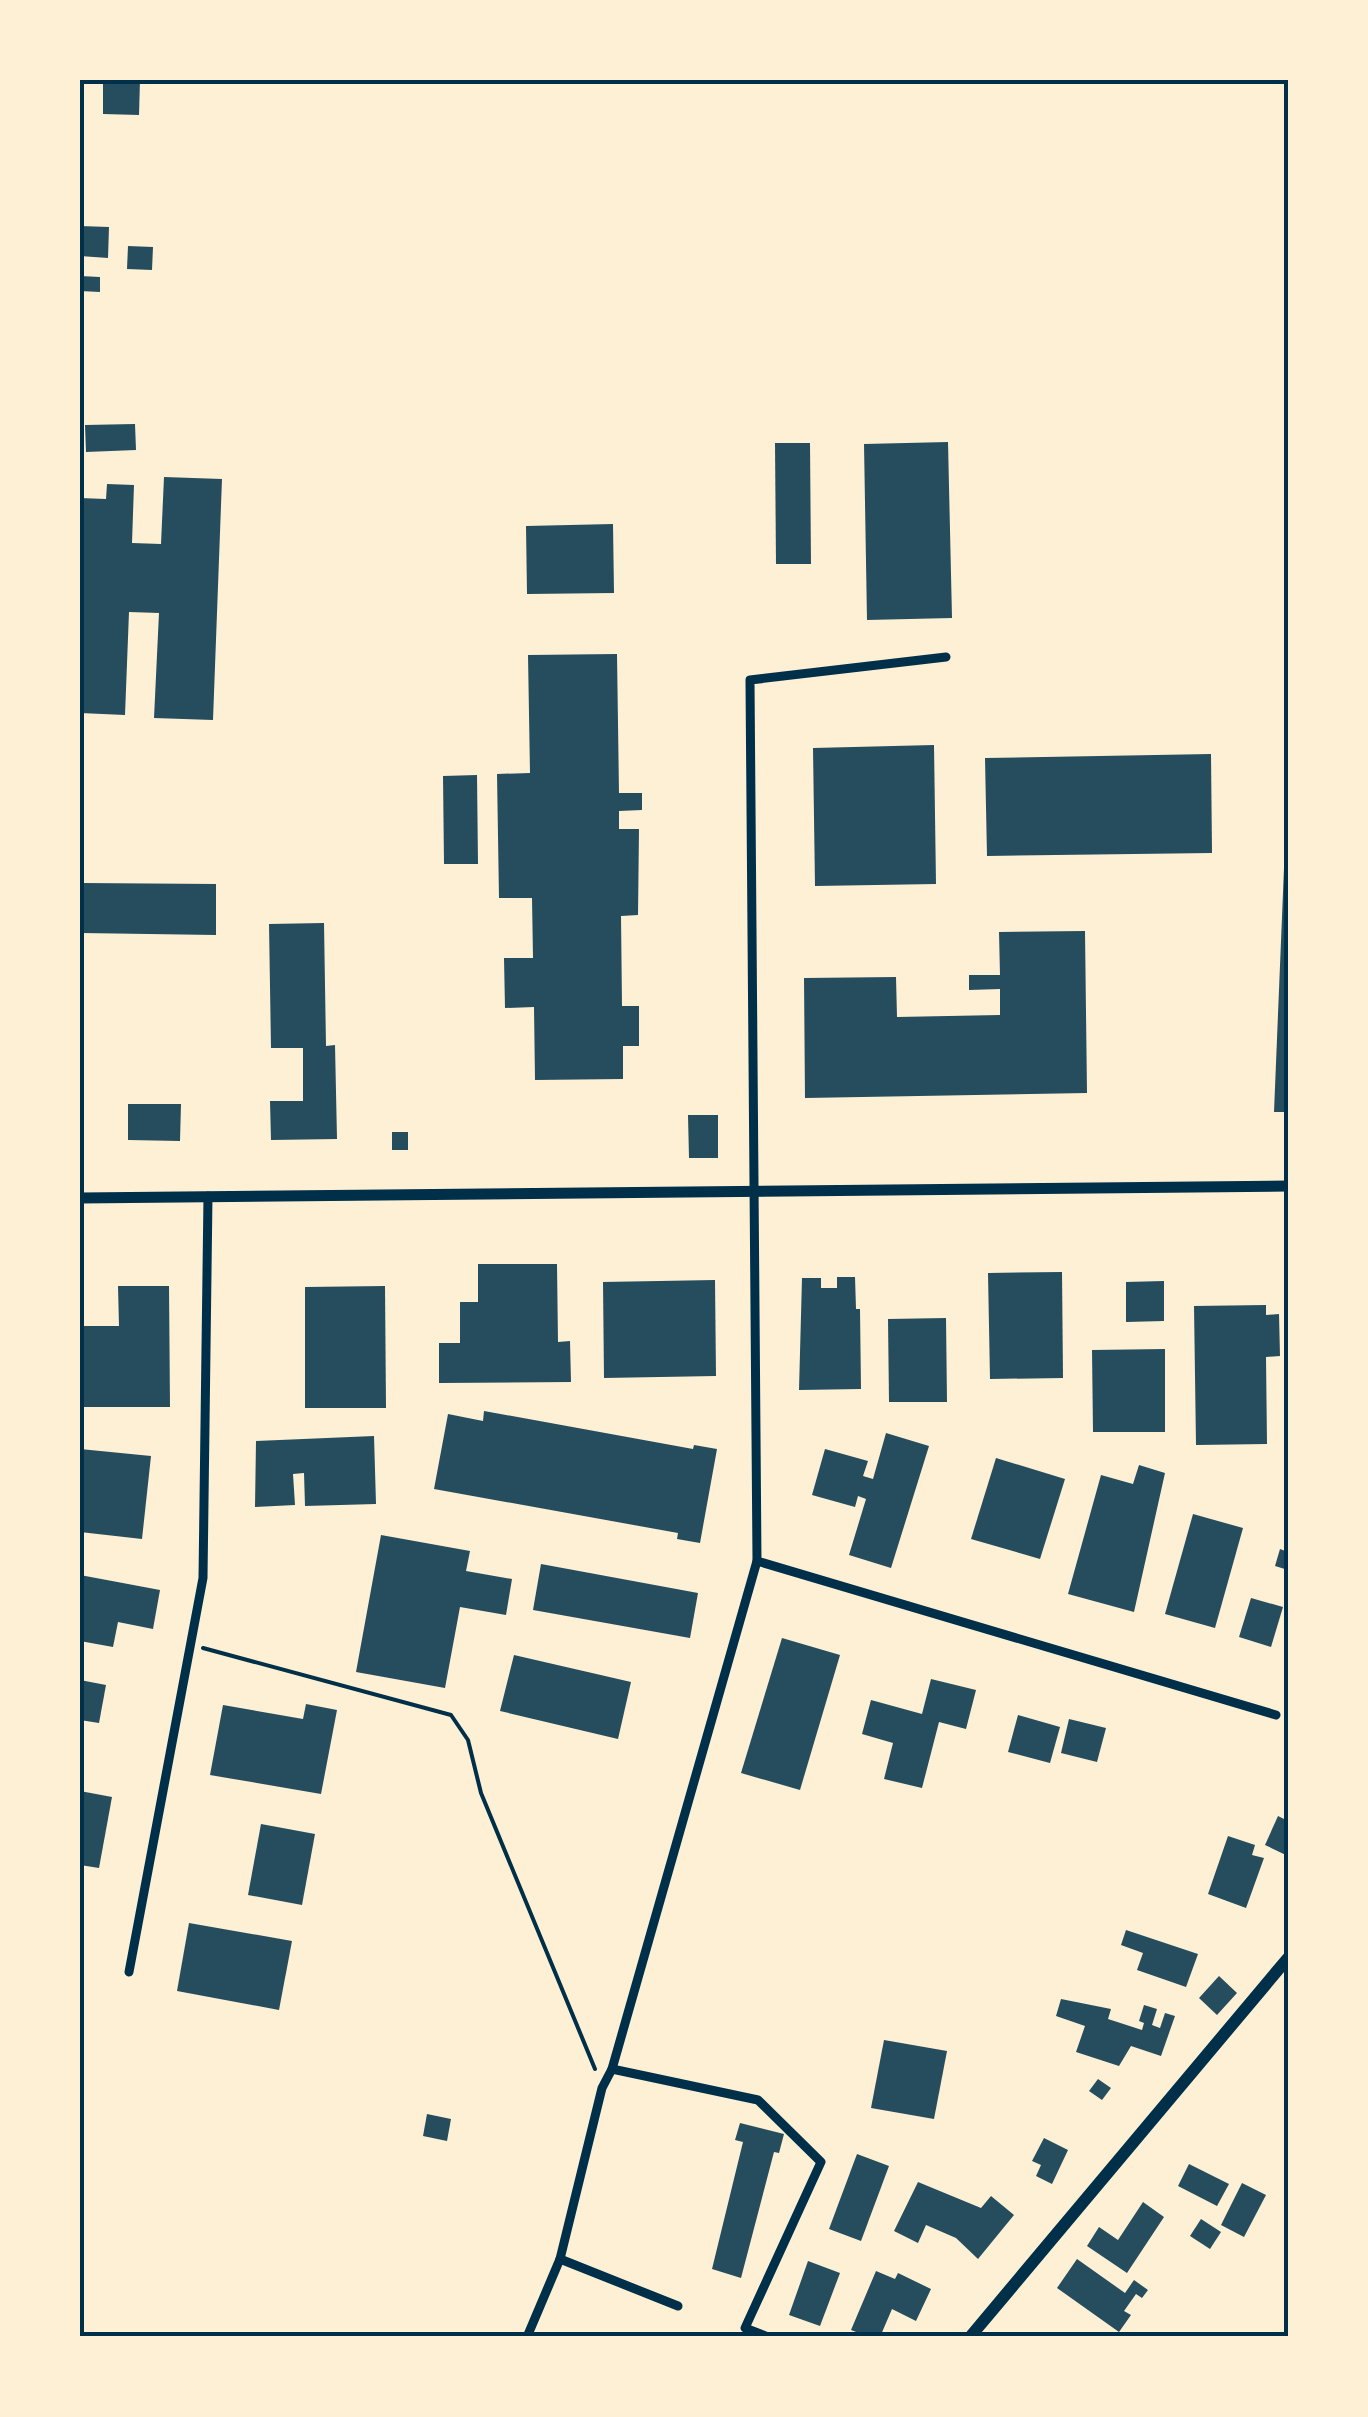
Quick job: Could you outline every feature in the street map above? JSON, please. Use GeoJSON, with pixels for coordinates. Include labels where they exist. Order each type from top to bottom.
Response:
{"type":"FeatureCollection","features":[{"type":"Feature","properties":{"kind":"main road"},"geometry":{"type":"LineString","coordinates":[[970,2337],[1288,1958]]}},
{"type":"Feature","properties":{"kind":"street"},"geometry":{"type":"LineString","coordinates":[[527,2337],[560,2259],[602,2088],[612,2068],[757,1561],[750,680],[946,657]]}},
{"type":"Feature","properties":{"kind":"street"},"geometry":{"type":"LineString","coordinates":[[80,1198],[756,1188],[1288,1186]]}},
{"type":"Feature","properties":{"kind":"street"},"geometry":{"type":"LineString","coordinates":[[129,1972],[203,1578],[208,1196]]}},
{"type":"Feature","properties":{"kind":"street"},"geometry":{"type":"LineString","coordinates":[[757,1561],[1276,1714]]}},
{"type":"Feature","properties":{"kind":"street"},"geometry":{"type":"LineString","coordinates":[[612,2068],[758,2100],[821,2162],[745,2328],[768,2337]]}},
{"type":"Feature","properties":{"kind":"street"},"geometry":{"type":"LineString","coordinates":[[560,2259],[678,2306]]}},
{"type":"Feature","properties":{"kind":"path"},"geometry":{"type":"LineString","coordinates":[[191,1644],[452,1715],[468,1740],[480,1793],[602,2088]]}},
{"type":"Feature","properties":{"kind":"building"},"geometry":{"type":"Polygon","coordinates":[[[103,80],[140,80],[139,115],[103,114],[103,80]]]}},
{"type":"Feature","properties":{"kind":"building"},"geometry":{"type":"Polygon","coordinates":[[[80,226],[109,227],[108,258],[80,256],[80,226]]]}},
{"type":"Feature","properties":{"kind":"building"},"geometry":{"type":"Polygon","coordinates":[[[128,246],[153,247],[152,270],[127,269],[128,246]]]}},
{"type":"Feature","properties":{"kind":"building"},"geometry":{"type":"Polygon","coordinates":[[[80,276],[100,277],[100,292],[80,291],[80,276]]]}},
{"type":"Feature","properties":{"kind":"building"},"geometry":{"type":"Polygon","coordinates":[[[135,424],[136,450],[86,452],[85,425],[135,424]]]}},
{"type":"Feature","properties":{"kind":"building"},"geometry":{"type":"Polygon","coordinates":[[[948,442],[952,618],[867,620],[864,444],[948,442]]]}},
{"type":"Feature","properties":{"kind":"building"},"geometry":{"type":"Polygon","coordinates":[[[775,443],[810,443],[811,564],[776,564],[775,443]]]}},
{"type":"Feature","properties":{"kind":"building"},"geometry":{"type":"Polygon","coordinates":[[[164,477],[222,479],[213,720],[154,718],[159,613],[129,612],[125,715],[80,713],[80,498],[106,499],[107,484],[134,485],[132,543],[161,544],[164,477]]]}},
{"type":"Feature","properties":{"kind":"building"},"geometry":{"type":"Polygon","coordinates":[[[613,524],[614,593],[527,594],[526,526],[613,524]]]}},
{"type":"Feature","properties":{"kind":"building"},"geometry":{"type":"Polygon","coordinates":[[[617,654],[619,793],[642,793],[642,810],[619,811],[619,829],[639,829],[638,915],[621,916],[622,1006],[639,1006],[639,1046],[623,1046],[623,1079],[535,1080],[534,1007],[505,1008],[504,958],[533,958],[532,898],[499,898],[497,774],[530,773],[528,655],[617,654]]]}},
{"type":"Feature","properties":{"kind":"building"},"geometry":{"type":"Polygon","coordinates":[[[934,745],[936,884],[815,886],[813,748],[934,745]]]}},
{"type":"Feature","properties":{"kind":"building"},"geometry":{"type":"Polygon","coordinates":[[[1211,754],[1212,853],[987,856],[985,758],[1211,754]]]}},
{"type":"Feature","properties":{"kind":"building"},"geometry":{"type":"Polygon","coordinates":[[[477,775],[478,864],[444,864],[443,776],[477,775]]]}},
{"type":"Feature","properties":{"kind":"building"},"geometry":{"type":"Polygon","coordinates":[[[1284,868],[1288,868],[1288,1112],[1274,1112],[1284,868]]]}},
{"type":"Feature","properties":{"kind":"building"},"geometry":{"type":"Polygon","coordinates":[[[82,883],[216,884],[216,935],[81,933],[82,883]]]}},
{"type":"Feature","properties":{"kind":"building"},"geometry":{"type":"Polygon","coordinates":[[[324,923],[326,1046],[335,1045],[337,1139],[271,1140],[270,1101],[303,1101],[303,1048],[271,1048],[269,924],[324,923]]]}},
{"type":"Feature","properties":{"kind":"building"},"geometry":{"type":"Polygon","coordinates":[[[1085,931],[1087,1093],[805,1098],[804,978],[896,977],[897,1017],[1000,1015],[1000,989],[969,990],[969,975],[1000,975],[999,932],[1085,931]]]}},
{"type":"Feature","properties":{"kind":"building"},"geometry":{"type":"Polygon","coordinates":[[[128,1104],[181,1104],[180,1141],[128,1140],[128,1104]]]}},
{"type":"Feature","properties":{"kind":"building"},"geometry":{"type":"Polygon","coordinates":[[[688,1115],[718,1115],[718,1158],[689,1158],[688,1115]]]}},
{"type":"Feature","properties":{"kind":"building"},"geometry":{"type":"Polygon","coordinates":[[[392,1132],[408,1132],[408,1150],[392,1150],[392,1132]]]}},
{"type":"Feature","properties":{"kind":"building"},"geometry":{"type":"Polygon","coordinates":[[[478,1264],[557,1264],[558,1342],[570,1341],[571,1382],[439,1383],[439,1343],[460,1343],[460,1302],[478,1302],[478,1264]]]}},
{"type":"Feature","properties":{"kind":"building"},"geometry":{"type":"Polygon","coordinates":[[[1062,1272],[1063,1378],[990,1379],[988,1273],[1062,1272]]]}},
{"type":"Feature","properties":{"kind":"building"},"geometry":{"type":"Polygon","coordinates":[[[837,1277],[855,1277],[856,1309],[860,1309],[861,1389],[799,1390],[802,1278],[821,1278],[821,1288],[837,1288],[837,1277]]]}},
{"type":"Feature","properties":{"kind":"building"},"geometry":{"type":"Polygon","coordinates":[[[715,1280],[716,1376],[604,1378],[603,1282],[715,1280]]]}},
{"type":"Feature","properties":{"kind":"building"},"geometry":{"type":"Polygon","coordinates":[[[1164,1281],[1164,1321],[1126,1322],[1126,1282],[1164,1281]]]}},
{"type":"Feature","properties":{"kind":"building"},"geometry":{"type":"Polygon","coordinates":[[[118,1286],[169,1286],[170,1407],[80,1407],[80,1326],[119,1326],[118,1286]]]}},
{"type":"Feature","properties":{"kind":"building"},"geometry":{"type":"Polygon","coordinates":[[[385,1286],[386,1408],[305,1408],[305,1287],[385,1286]]]}},
{"type":"Feature","properties":{"kind":"building"},"geometry":{"type":"Polygon","coordinates":[[[1266,1305],[1266,1315],[1279,1314],[1280,1356],[1266,1357],[1267,1444],[1196,1445],[1194,1306],[1266,1305]]]}},
{"type":"Feature","properties":{"kind":"building"},"geometry":{"type":"Polygon","coordinates":[[[946,1318],[947,1402],[889,1402],[888,1319],[946,1318]]]}},
{"type":"Feature","properties":{"kind":"building"},"geometry":{"type":"Polygon","coordinates":[[[1165,1349],[1165,1432],[1093,1432],[1092,1350],[1165,1349]]]}},
{"type":"Feature","properties":{"kind":"building"},"geometry":{"type":"Polygon","coordinates":[[[484,1411],[693,1449],[694,1445],[717,1449],[700,1543],[677,1539],[678,1533],[434,1489],[448,1414],[483,1421],[484,1411]]]}},
{"type":"Feature","properties":{"kind":"building"},"geometry":{"type":"Polygon","coordinates":[[[886,1433],[929,1446],[891,1568],[849,1555],[866,1499],[858,1496],[855,1507],[812,1495],[825,1449],[868,1461],[863,1476],[873,1479],[886,1433]]]}},
{"type":"Feature","properties":{"kind":"building"},"geometry":{"type":"Polygon","coordinates":[[[374,1436],[376,1504],[305,1506],[304,1473],[293,1474],[295,1505],[255,1507],[256,1441],[374,1436]]]}},
{"type":"Feature","properties":{"kind":"building"},"geometry":{"type":"Polygon","coordinates":[[[80,1449],[151,1456],[142,1539],[80,1532],[80,1449]]]}},
{"type":"Feature","properties":{"kind":"building"},"geometry":{"type":"Polygon","coordinates":[[[996,1458],[1065,1479],[1040,1559],[971,1539],[996,1458]]]}},
{"type":"Feature","properties":{"kind":"building"},"geometry":{"type":"Polygon","coordinates":[[[1139,1465],[1165,1473],[1134,1612],[1068,1594],[1101,1475],[1133,1484],[1139,1465]]]}},
{"type":"Feature","properties":{"kind":"building"},"geometry":{"type":"Polygon","coordinates":[[[1193,1514],[1243,1528],[1215,1628],[1165,1614],[1193,1514]]]}},
{"type":"Feature","properties":{"kind":"building"},"geometry":{"type":"Polygon","coordinates":[[[381,1535],[470,1551],[466,1571],[512,1579],[506,1615],[460,1607],[445,1688],[356,1672],[381,1535]]]}},
{"type":"Feature","properties":{"kind":"building"},"geometry":{"type":"Polygon","coordinates":[[[1280,1549],[1288,1552],[1288,1570],[1275,1566],[1280,1549]]]}},
{"type":"Feature","properties":{"kind":"building"},"geometry":{"type":"Polygon","coordinates":[[[541,1564],[698,1593],[690,1638],[533,1610],[541,1564]]]}},
{"type":"Feature","properties":{"kind":"building"},"geometry":{"type":"Polygon","coordinates":[[[80,1575],[160,1590],[153,1629],[118,1622],[113,1647],[80,1641],[80,1575]]]}},
{"type":"Feature","properties":{"kind":"building"},"geometry":{"type":"Polygon","coordinates":[[[1251,1598],[1283,1607],[1271,1647],[1239,1637],[1251,1598]]]}},
{"type":"Feature","properties":{"kind":"building"},"geometry":{"type":"Polygon","coordinates":[[[782,1638],[840,1655],[800,1790],[741,1773],[782,1638]]]}},
{"type":"Feature","properties":{"kind":"building"},"geometry":{"type":"Polygon","coordinates":[[[514,1655],[631,1682],[618,1739],[500,1711],[514,1655]]]}},
{"type":"Feature","properties":{"kind":"building"},"geometry":{"type":"Polygon","coordinates":[[[931,1679],[976,1690],[966,1729],[939,1722],[922,1788],[884,1779],[893,1743],[862,1734],[871,1700],[922,1714],[931,1679]]]}},
{"type":"Feature","properties":{"kind":"building"},"geometry":{"type":"Polygon","coordinates":[[[80,1680],[106,1685],[99,1723],[80,1720],[80,1680]]]}},
{"type":"Feature","properties":{"kind":"building"},"geometry":{"type":"Polygon","coordinates":[[[306,1704],[337,1710],[321,1794],[210,1775],[223,1705],[303,1719],[306,1704]]]}},
{"type":"Feature","properties":{"kind":"building"},"geometry":{"type":"Polygon","coordinates":[[[1018,1715],[1060,1727],[1050,1763],[1008,1752],[1018,1715]]]}},
{"type":"Feature","properties":{"kind":"building"},"geometry":{"type":"Polygon","coordinates":[[[1069,1719],[1106,1728],[1097,1762],[1061,1753],[1069,1719]]]}},
{"type":"Feature","properties":{"kind":"building"},"geometry":{"type":"Polygon","coordinates":[[[80,1791],[112,1797],[99,1868],[80,1865],[80,1791]]]}},
{"type":"Feature","properties":{"kind":"building"},"geometry":{"type":"Polygon","coordinates":[[[1278,1816],[1288,1821],[1288,1856],[1265,1845],[1278,1816]]]}},
{"type":"Feature","properties":{"kind":"building"},"geometry":{"type":"Polygon","coordinates":[[[261,1824],[315,1834],[302,1905],[248,1895],[261,1824]]]}},
{"type":"Feature","properties":{"kind":"building"},"geometry":{"type":"Polygon","coordinates":[[[1228,1836],[1255,1845],[1252,1855],[1264,1858],[1246,1908],[1208,1894],[1228,1836]]]}},
{"type":"Feature","properties":{"kind":"building"},"geometry":{"type":"Polygon","coordinates":[[[189,1923],[292,1941],[279,2010],[177,1991],[189,1923]]]}},
{"type":"Feature","properties":{"kind":"building"},"geometry":{"type":"Polygon","coordinates":[[[1126,1930],[1198,1954],[1186,1987],[1137,1970],[1143,1953],[1121,1945],[1126,1930]]]}},
{"type":"Feature","properties":{"kind":"building"},"geometry":{"type":"Polygon","coordinates":[[[1219,1976],[1237,1993],[1217,2015],[1199,1998],[1219,1976]]]}},
{"type":"Feature","properties":{"kind":"building"},"geometry":{"type":"Polygon","coordinates":[[[1061,1999],[1111,2009],[1108,2019],[1142,2030],[1144,2023],[1139,2021],[1144,2005],[1157,2009],[1152,2025],[1160,2028],[1165,2013],[1175,2016],[1161,2056],[1131,2046],[1119,2066],[1076,2052],[1085,2026],[1056,2016],[1061,1999]]]}},
{"type":"Feature","properties":{"kind":"building"},"geometry":{"type":"Polygon","coordinates":[[[884,2040],[947,2051],[934,2119],[871,2108],[884,2040]]]}},
{"type":"Feature","properties":{"kind":"building"},"geometry":{"type":"Polygon","coordinates":[[[1098,2079],[1111,2088],[1102,2100],[1089,2091],[1098,2079]]]}},
{"type":"Feature","properties":{"kind":"building"},"geometry":{"type":"Polygon","coordinates":[[[427,2114],[451,2119],[447,2141],[423,2136],[427,2114]]]}},
{"type":"Feature","properties":{"kind":"building"},"geometry":{"type":"Polygon","coordinates":[[[740,2123],[784,2134],[779,2153],[774,2152],[741,2278],[712,2269],[743,2142],[735,2140],[740,2123]]]}},
{"type":"Feature","properties":{"kind":"building"},"geometry":{"type":"Polygon","coordinates":[[[1044,2138],[1068,2150],[1052,2184],[1036,2176],[1041,2165],[1032,2161],[1044,2138]]]}},
{"type":"Feature","properties":{"kind":"building"},"geometry":{"type":"Polygon","coordinates":[[[857,2154],[889,2166],[861,2241],[829,2229],[857,2154]]]}},
{"type":"Feature","properties":{"kind":"building"},"geometry":{"type":"Polygon","coordinates":[[[1189,2164],[1229,2184],[1217,2206],[1178,2186],[1189,2164]]]}},
{"type":"Feature","properties":{"kind":"building"},"geometry":{"type":"Polygon","coordinates":[[[918,2182],[981,2208],[991,2196],[1014,2215],[978,2259],[956,2238],[926,2225],[918,2243],[894,2231],[918,2182]]]}},
{"type":"Feature","properties":{"kind":"building"},"geometry":{"type":"Polygon","coordinates":[[[1242,2183],[1266,2195],[1244,2237],[1221,2225],[1242,2183]]]}},
{"type":"Feature","properties":{"kind":"building"},"geometry":{"type":"Polygon","coordinates":[[[1143,2202],[1164,2217],[1127,2273],[1087,2246],[1099,2227],[1118,2240],[1143,2202]]]}},
{"type":"Feature","properties":{"kind":"building"},"geometry":{"type":"Polygon","coordinates":[[[1201,2219],[1221,2232],[1210,2249],[1190,2236],[1201,2219]]]}},
{"type":"Feature","properties":{"kind":"building"},"geometry":{"type":"Polygon","coordinates":[[[1077,2259],[1125,2293],[1134,2280],[1148,2290],[1142,2298],[1136,2294],[1124,2311],[1131,2315],[1119,2332],[1057,2288],[1077,2259]]]}},
{"type":"Feature","properties":{"kind":"building"},"geometry":{"type":"Polygon","coordinates":[[[808,2261],[840,2273],[820,2326],[789,2315],[808,2261]]]}},
{"type":"Feature","properties":{"kind":"building"},"geometry":{"type":"Polygon","coordinates":[[[876,2271],[895,2279],[898,2273],[931,2289],[916,2321],[892,2309],[880,2337],[869,2337],[851,2330],[876,2271]]]}}]}
